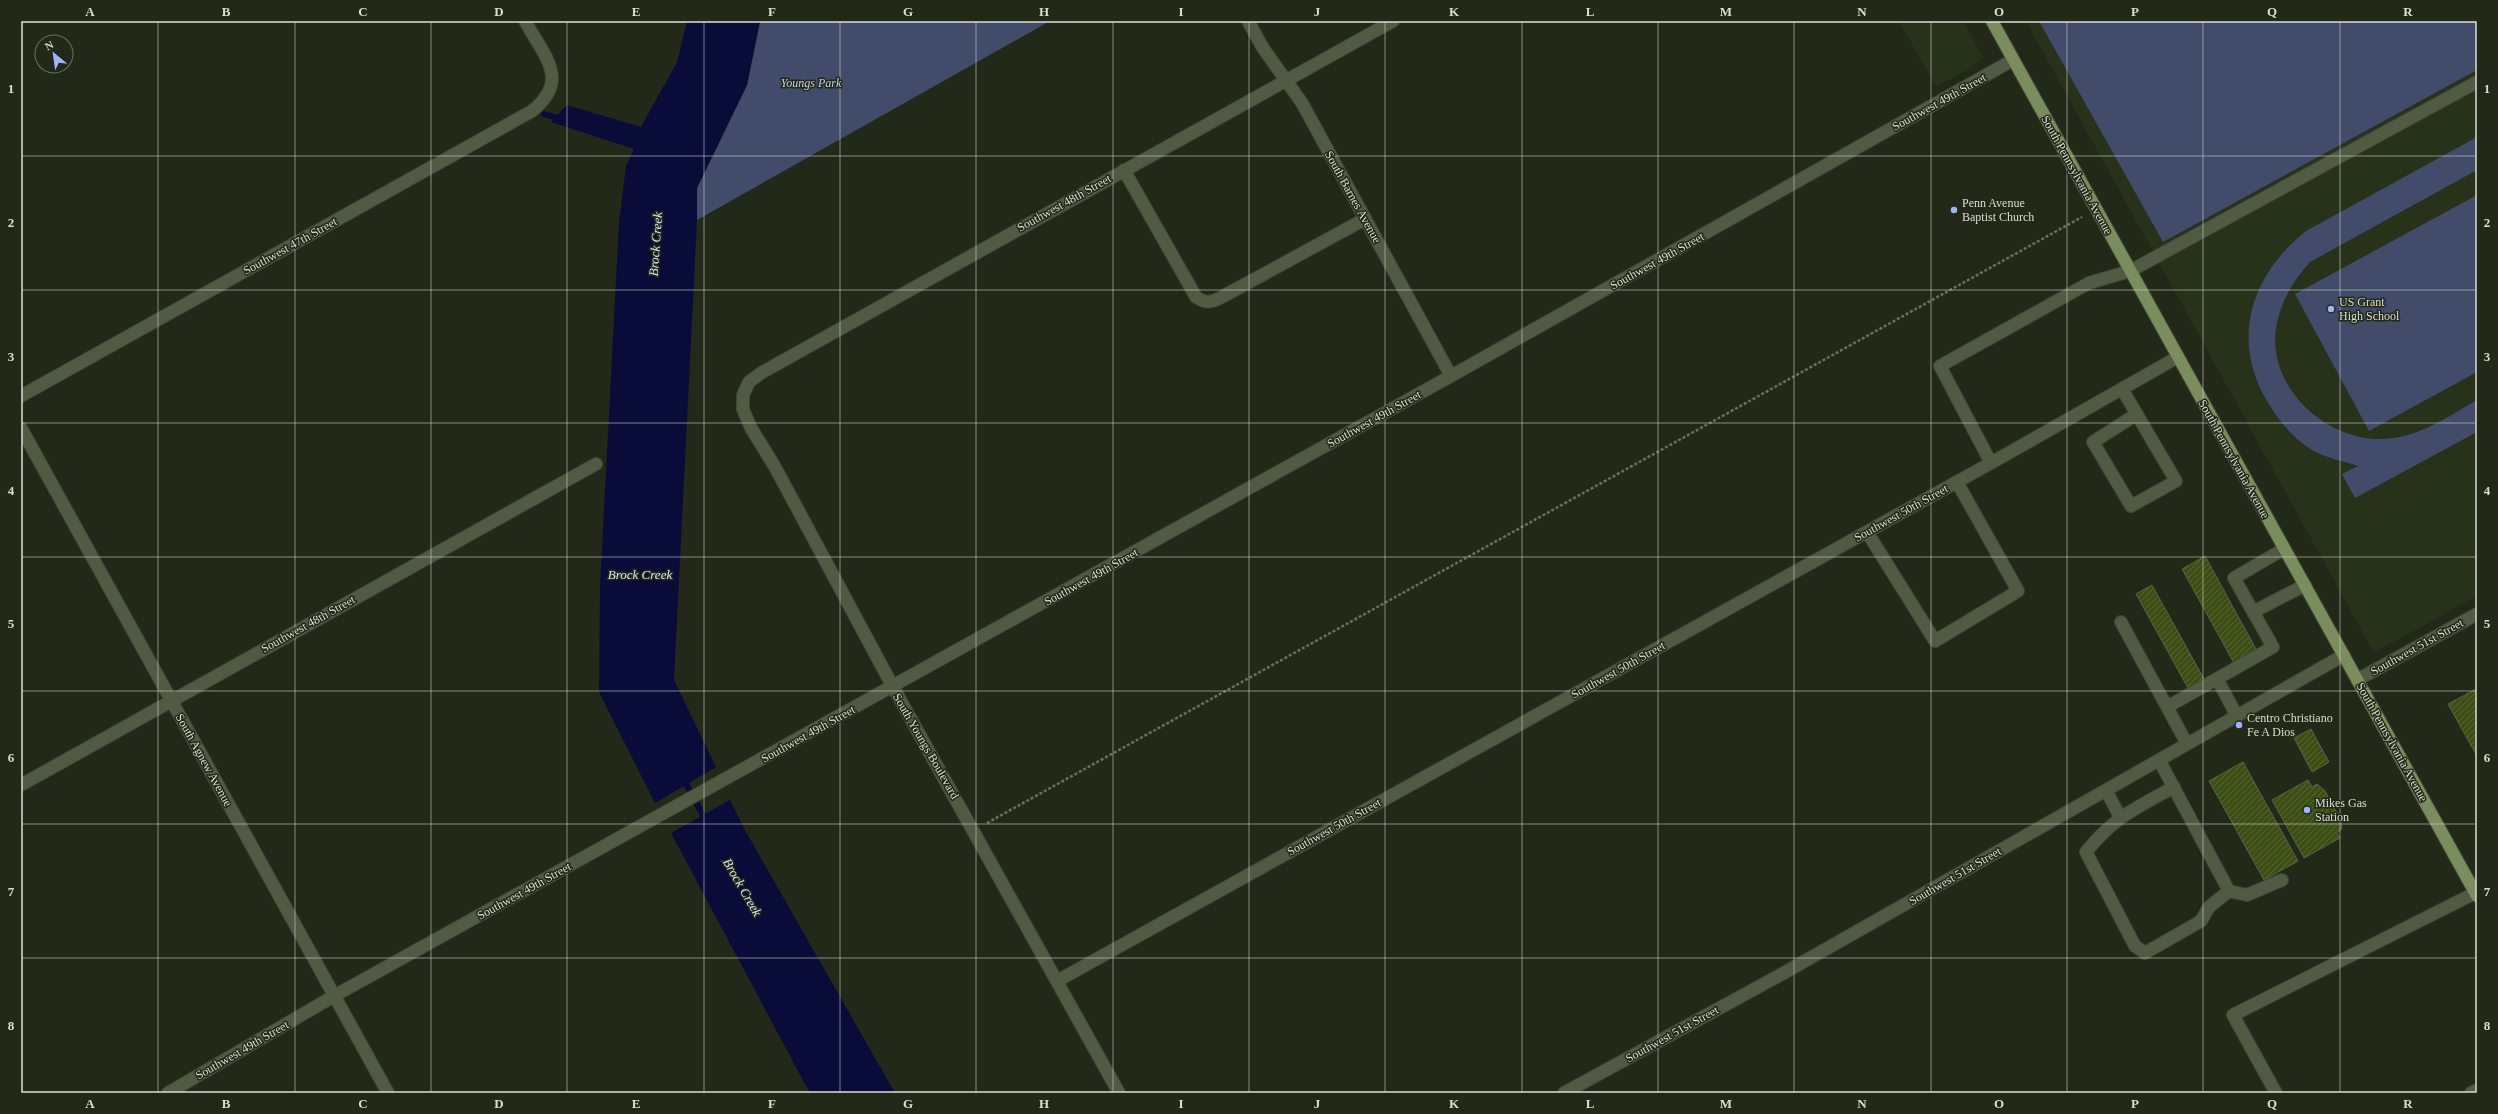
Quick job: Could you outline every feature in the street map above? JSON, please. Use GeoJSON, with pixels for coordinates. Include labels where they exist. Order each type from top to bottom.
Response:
{"type":"FeatureCollection","features":[{"type":"Feature","properties":{"kind":"main road","name":"South Pennsylvania Avenue"},"geometry":{"type":"LineString","coordinates":[[1992,21],[2476,895]]}},
{"type":"Feature","properties":{"kind":"street","name":"Southwest 47th Street"},"geometry":{"type":"LineString","coordinates":[[21,396],[532,111],[545,100],[552,89],[553,77],[548,63],[524,21]]}},
{"type":"Feature","properties":{"kind":"street","name":"South Barnes Avenue"},"geometry":{"type":"LineString","coordinates":[[1248,21],[1263,48],[1302,104],[1451,376]]}},
{"type":"Feature","properties":{"kind":"street","name":"Southwest 48th Street"},"geometry":{"type":"LineString","coordinates":[[743,395],[749,382],[760,373],[1393,21]]}},
{"type":"Feature","properties":{"kind":"street","name":"Southwest 49th Street"},"geometry":{"type":"LineString","coordinates":[[168,1093],[334,996],[1451,376],[2013,60]]}},
{"type":"Feature","properties":{"kind":"street"},"geometry":{"type":"LineString","coordinates":[[1991,463],[1940,366],[2089,283],[2130,271],[2477,82]]}},
{"type":"Feature","properties":{"kind":"street"},"geometry":{"type":"LineString","coordinates":[[1124,170],[1196,297],[1203,302],[1211,302],[1220,298],[1365,219]]}},
{"type":"Feature","properties":{"kind":"street","name":"Southwest 50th Street"},"geometry":{"type":"LineString","coordinates":[[1057,981],[1991,463],[2178,357]]}},
{"type":"Feature","properties":{"kind":"street"},"geometry":{"type":"LineString","coordinates":[[2122,389],[2137,414],[2176,481],[2131,506],[2093,442],[2137,414]]}},
{"type":"Feature","properties":{"kind":"street","name":"South Youngs Boulevard"},"geometry":{"type":"LineString","coordinates":[[743,395],[743,409],[751,428],[775,467],[893,687],[974,830],[1119,1093]]}},
{"type":"Feature","properties":{"kind":"street","name":"South Agnew Avenue"},"geometry":{"type":"LineString","coordinates":[[21,428],[388,1093]]}},
{"type":"Feature","properties":{"kind":"street","name":"Southwest 48th Street"},"geometry":{"type":"LineString","coordinates":[[21,785],[596,464]]}},
{"type":"Feature","properties":{"kind":"street"},"geometry":{"type":"LineString","coordinates":[[1867,532],[1935,641],[2018,591],[1956,482]]}},
{"type":"Feature","properties":{"kind":"street"},"geometry":{"type":"LineString","coordinates":[[2167,707],[2273,647],[2234,578],[2284,549]]}},
{"type":"Feature","properties":{"kind":"street"},"geometry":{"type":"LineString","coordinates":[[2253,612],[2305,585]]}},
{"type":"Feature","properties":{"kind":"street","name":"Southwest 51st Street"},"geometry":{"type":"LineString","coordinates":[[2357,680],[2477,614]]}},
{"type":"Feature","properties":{"kind":"street"},"geometry":{"type":"LineString","coordinates":[[2121,622],[2187,744]]}},
{"type":"Feature","properties":{"kind":"street","name":"Southwest 51st Street"},"geometry":{"type":"LineString","coordinates":[[1564,1093],[1782,974],[2344,656]]}},
{"type":"Feature","properties":{"kind":"street"},"geometry":{"type":"LineString","coordinates":[[2217,679],[2237,716]]}},
{"type":"Feature","properties":{"kind":"street"},"geometry":{"type":"LineString","coordinates":[[2159,760],[2229,891],[2247,895],[2261,891],[2282,880]]}},
{"type":"Feature","properties":{"kind":"street"},"geometry":{"type":"LineString","coordinates":[[2174,787],[2120,817],[2104,830],[2086,852],[2135,946],[2145,953],[2188,930],[2201,921],[2209,908],[2229,891]]}},
{"type":"Feature","properties":{"kind":"street"},"geometry":{"type":"LineString","coordinates":[[2106,790],[2120,817]]}},
{"type":"Feature","properties":{"kind":"street"},"geometry":{"type":"LineString","coordinates":[[2276,1093],[2233,1015],[2476,895]]}},
{"type":"Feature","properties":{"kind":"street"},"geometry":{"type":"LineString","coordinates":[[2471,1093],[2477,1090]]}},
{"type":"Feature","properties":{"kind":"path"},"geometry":{"type":"LineString","coordinates":[[974,830],[2096,209]]}},
{"type":"Feature","properties":{"kind":"shaded area"},"geometry":{"type":"Polygon","coordinates":[[[1899,21],[1963,21],[1983,57],[1969,69],[1936,87],[1899,21]]]}},
{"type":"Feature","properties":{"kind":"shaded area","name":"US Grant High School"},"geometry":{"type":"Polygon","coordinates":[[[2026,21],[2477,21],[2477,596],[2374,653],[2026,21]]]}},
{"type":"Feature","properties":{"kind":"green space","name":"Youngs Park"},"geometry":{"type":"Polygon","coordinates":[[[760,21],[1050,21],[697,220],[697,188],[747,85],[760,21]]]}},
{"type":"Feature","properties":{"kind":"green space"},"geometry":{"type":"Polygon","coordinates":[[[2039,21],[2477,21],[2477,70],[2163,242],[2039,21]]]}},
{"type":"Feature","properties":{"kind":"green space"},"geometry":{"type":"Polygon","coordinates":[[[2477,137],[2477,170],[2310,262],[2285,298],[2279,314],[2275,346],[2280,367],[2289,387],[2303,405],[2320,419],[2340,430],[2361,437],[2383,439],[2396,438],[2432,426],[2477,400],[2477,432],[2355,498],[2342,474],[2358,466],[2323,455],[2300,442],[2276,415],[2259,385],[2251,361],[2249,337],[2251,314],[2258,291],[2270,269],[2286,249],[2306,231],[2477,137]]]}},
{"type":"Feature","properties":{"kind":"green space"},"geometry":{"type":"Polygon","coordinates":[[[2477,195],[2477,372],[2369,431],[2295,294],[2477,195]]]}},
{"type":"Feature","properties":{"kind":"water","name":"Brock Creek"},"geometry":{"type":"Polygon","coordinates":[[[687,21],[760,21],[747,85],[697,188],[697,220],[674,680],[716,767],[655,803],[599,692],[600,587],[619,222],[626,166],[634,149],[551,122],[567,105],[641,127],[677,62],[687,21]]]}},
{"type":"Feature","properties":{"kind":"water","name":"Brock Creek"},"geometry":{"type":"Polygon","coordinates":[[[730,800],[746,832],[895,1093],[811,1093],[806,1086],[671,833],[730,800]]]}},
{"type":"Feature","properties":{"kind":"building"},"geometry":{"type":"Polygon","coordinates":[[[2205,556],[2257,651],[2234,663],[2182,569],[2205,556]]]}},
{"type":"Feature","properties":{"kind":"building"},"geometry":{"type":"Polygon","coordinates":[[[2152,585],[2204,679],[2188,688],[2136,594],[2152,585]]]}},
{"type":"Feature","properties":{"kind":"building"},"geometry":{"type":"Polygon","coordinates":[[[2476,689],[2477,690],[2477,756],[2448,704],[2476,689]]]}},
{"type":"Feature","properties":{"kind":"building","name":"Mikes Gas Station"},"geometry":{"type":"Polygon","coordinates":[[[2311,729],[2329,762],[2312,772],[2294,738],[2311,729]]]}},
{"type":"Feature","properties":{"kind":"building"},"geometry":{"type":"Polygon","coordinates":[[[2243,762],[2298,861],[2264,880],[2209,781],[2243,762]]]}},
{"type":"Feature","properties":{"kind":"building","name":"Mikes Gas Station"},"geometry":{"type":"Polygon","coordinates":[[[2308,780],[2312,787],[2317,784],[2325,791],[2341,820],[2342,829],[2337,833],[2340,838],[2304,858],[2272,800],[2308,780]]]}},
{"type":"Feature","properties":{"kind":"waterway"},"geometry":{"type":"LineString","coordinates":[[544,114],[562,119]]}},
{"type":"Feature","properties":{"kind":"waterway","name":"Brock Creek"},"geometry":{"type":"LineString","coordinates":[[683,778],[706,821]]}},
{"type":"Feature","properties":{"kind":"place","name":"Penn Avenue Baptist Church"},"geometry":{"type":"Point","coordinates":[1954,210]}},
{"type":"Feature","properties":{"kind":"place","name":"US Grant High School"},"geometry":{"type":"Point","coordinates":[2331,309]}},
{"type":"Feature","properties":{"kind":"place","name":"Centro Christiano Fe A Dios"},"geometry":{"type":"Point","coordinates":[2239,725]}},
{"type":"Feature","properties":{"kind":"place","name":"Mikes Gas Station"},"geometry":{"type":"Point","coordinates":[2307,810]}}]}
